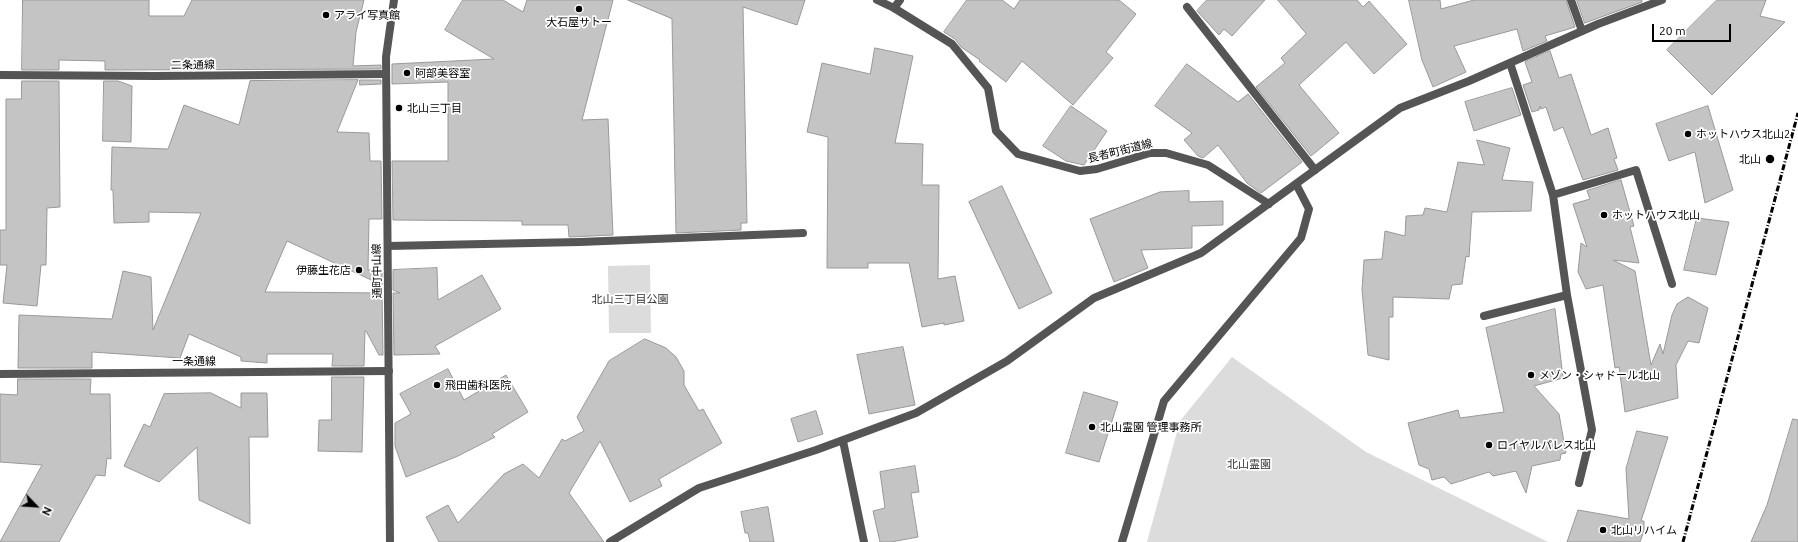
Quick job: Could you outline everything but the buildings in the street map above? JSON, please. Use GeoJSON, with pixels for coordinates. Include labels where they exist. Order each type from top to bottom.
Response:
{"type":"FeatureCollection","features":[{"type":"Feature","properties":{"kind":"street","name":"通町中山線"},"geometry":{"type":"LineString","coordinates":[[390,542],[386,57],[394,0]]}},
{"type":"Feature","properties":{"kind":"street","name":"長者町街道線"},"geometry":{"type":"LineString","coordinates":[[877,0],[894,8],[952,44],[988,88],[996,131],[1018,154],[1080,171],[1097,169],[1150,153],[1166,152],[1208,165],[1269,204]]}},
{"type":"Feature","properties":{"kind":"street"},"geometry":{"type":"LineString","coordinates":[[894,8],[900,0]]}},
{"type":"Feature","properties":{"kind":"street"},"geometry":{"type":"LineString","coordinates":[[1571,0],[1582,31]]}},
{"type":"Feature","properties":{"kind":"street"},"geometry":{"type":"LineString","coordinates":[[610,542],[699,488],[842,441],[916,413],[1007,361],[1094,298],[1202,253],[1400,108],[1510,63],[1582,31],[1662,0]]}},
{"type":"Feature","properties":{"kind":"street"},"geometry":{"type":"LineString","coordinates":[[1187,7],[1316,170]]}},
{"type":"Feature","properties":{"kind":"street"},"geometry":{"type":"LineString","coordinates":[[1510,63],[1553,195],[1567,295],[1592,430],[1579,483]]}},
{"type":"Feature","properties":{"kind":"street","name":"二条通線"},"geometry":{"type":"LineString","coordinates":[[0,75],[155,76],[386,74]]}},
{"type":"Feature","properties":{"kind":"street"},"geometry":{"type":"LineString","coordinates":[[1553,195],[1636,170],[1672,284]]}},
{"type":"Feature","properties":{"kind":"street"},"geometry":{"type":"LineString","coordinates":[[1122,542],[1164,401],[1301,238],[1309,209],[1296,184]]}},
{"type":"Feature","properties":{"kind":"street"},"geometry":{"type":"LineString","coordinates":[[388,246],[580,242],[803,234]]}},
{"type":"Feature","properties":{"kind":"street"},"geometry":{"type":"LineString","coordinates":[[1484,316],[1567,295]]}},
{"type":"Feature","properties":{"kind":"street","name":"一条通線"},"geometry":{"type":"LineString","coordinates":[[0,374],[389,371]]}},
{"type":"Feature","properties":{"kind":"street"},"geometry":{"type":"LineString","coordinates":[[842,441],[864,542]]}},
{"type":"Feature","properties":{"kind":"green space","name":"北山三丁目公園"},"geometry":{"type":"Polygon","coordinates":[[[650,265],[651,333],[609,333],[608,266],[650,265]]]}},
{"type":"Feature","properties":{"kind":"green space","name":"北山霊園"},"geometry":{"type":"Polygon","coordinates":[[[1232,357],[1366,452],[1548,542],[1147,542],[1180,421],[1232,357]]]}},
{"type":"Feature","properties":{"kind":"railway"},"geometry":{"type":"LineString","coordinates":[[1683,542],[1798,113]]}},
{"type":"Feature","properties":{"kind":"place","name":"大石屋サトー"},"geometry":{"type":"Point","coordinates":[579,9]}},
{"type":"Feature","properties":{"kind":"place","name":"アライ写真館"},"geometry":{"type":"Point","coordinates":[326,15]}},
{"type":"Feature","properties":{"kind":"place","name":"阿部美容室"},"geometry":{"type":"Point","coordinates":[407,73]}},
{"type":"Feature","properties":{"kind":"place","name":"北山三丁目"},"geometry":{"type":"Point","coordinates":[399,108]}},
{"type":"Feature","properties":{"kind":"place","name":"ホットハウス北山2"},"geometry":{"type":"Point","coordinates":[1688,134]}},
{"type":"Feature","properties":{"kind":"place","name":"北山"},"geometry":{"type":"Point","coordinates":[1770,159]}},
{"type":"Feature","properties":{"kind":"place","name":"ホットハウス北山"},"geometry":{"type":"Point","coordinates":[1604,215]}},
{"type":"Feature","properties":{"kind":"place","name":"伊藤生花店"},"geometry":{"type":"Point","coordinates":[359,270]}},
{"type":"Feature","properties":{"kind":"place","name":"メゾン・シャドール北山"},"geometry":{"type":"Point","coordinates":[1531,375]}},
{"type":"Feature","properties":{"kind":"place","name":"飛田歯科医院"},"geometry":{"type":"Point","coordinates":[437,385]}},
{"type":"Feature","properties":{"kind":"place","name":"北山霊園 管理事務所"},"geometry":{"type":"Point","coordinates":[1092,427]}},
{"type":"Feature","properties":{"kind":"place","name":"ロイヤルパレス北山"},"geometry":{"type":"Point","coordinates":[1489,445]}},
{"type":"Feature","properties":{"kind":"place","name":"北山リハイム"},"geometry":{"type":"Point","coordinates":[1603,530]}}]}
